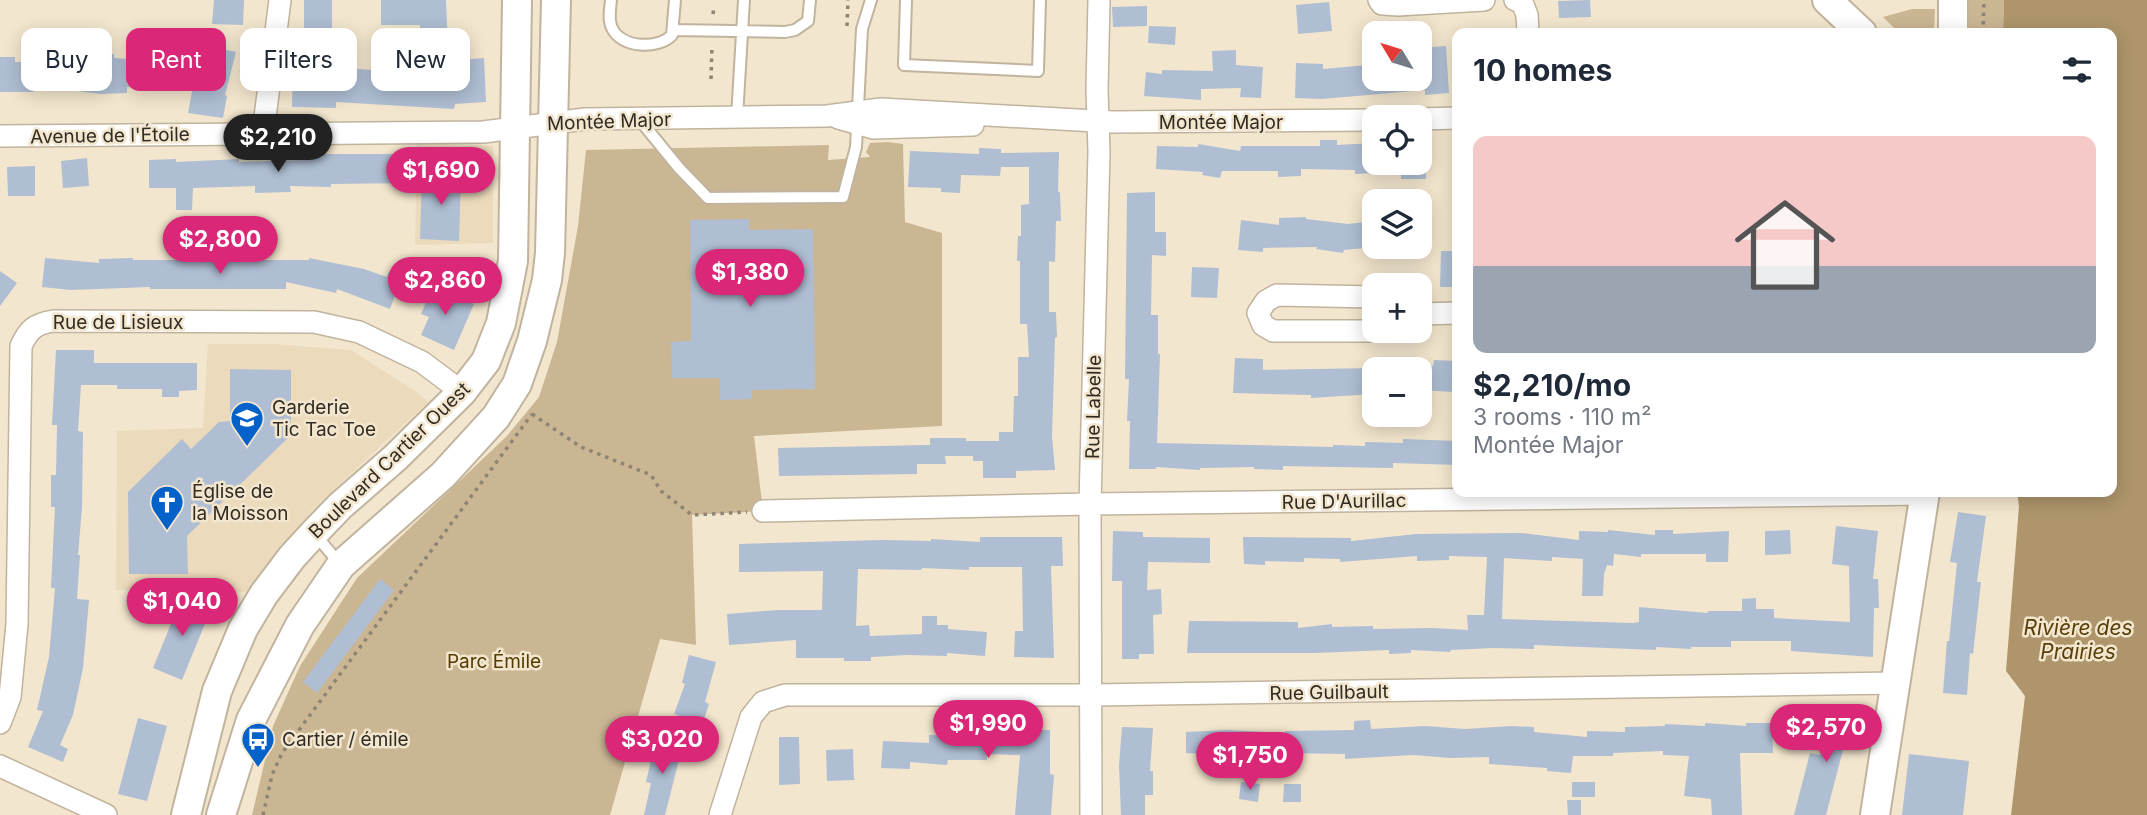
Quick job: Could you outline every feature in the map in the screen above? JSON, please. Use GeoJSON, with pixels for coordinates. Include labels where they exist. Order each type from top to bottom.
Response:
{"type":"FeatureCollection","features":[{"type":"Feature","properties":{"kind":"street"},"geometry":{"type":"LineString","coordinates":[[262,133],[280,0]]}},
{"type":"Feature","properties":{"kind":"street","name":"Boulevard Cartier Ouest"},"geometry":{"type":"LineString","coordinates":[[186,815],[217,691],[243,629],[271,585],[314,533],[462,392],[486,361],[500,323],[513,261],[517,0]]}},
{"type":"Feature","properties":{"kind":"street"},"geometry":{"type":"LineString","coordinates":[[221,815],[251,719],[300,625],[341,565],[443,475],[496,416],[517,384],[532,341],[547,280],[552,233],[556,0]]}},
{"type":"Feature","properties":{"kind":"street","name":"Rue Labelle"},"geometry":{"type":"LineString","coordinates":[[1091,815],[1090,504],[1100,152],[1099,0]]}},
{"type":"Feature","properties":{"kind":"street"},"geometry":{"type":"LineString","coordinates":[[1379,0],[1382,4],[1398,5],[1484,0]]}},
{"type":"Feature","properties":{"kind":"street"},"geometry":{"type":"LineString","coordinates":[[1515,0],[1522,2],[1528,28]]}},
{"type":"Feature","properties":{"kind":"street"},"geometry":{"type":"LineString","coordinates":[[1827,0],[1857,28]]}},
{"type":"Feature","properties":{"kind":"street"},"geometry":{"type":"LineString","coordinates":[[1953,0],[1953,28]]}},
{"type":"Feature","properties":{"kind":"street","name":"Montée Major"},"geometry":{"type":"LineString","coordinates":[[262,133],[483,132],[585,119],[830,115],[857,118],[881,109],[1098,122],[1362,120]]}},
{"type":"Feature","properties":{"kind":"street"},"geometry":{"type":"LineString","coordinates":[[1432,119],[1452,118]]}},
{"type":"Feature","properties":{"kind":"street","name":"Avenue de l'Étoile"},"geometry":{"type":"LineString","coordinates":[[0,136],[262,133]]}},
{"type":"Feature","properties":{"kind":"street"},"geometry":{"type":"LineString","coordinates":[[1362,297],[1277,295],[1266,301],[1258,313],[1264,325],[1273,331],[1362,331]]}},
{"type":"Feature","properties":{"kind":"street"},"geometry":{"type":"LineString","coordinates":[[1432,313],[1452,313]]}},
{"type":"Feature","properties":{"kind":"street","name":"Rue de Lisieux"},"geometry":{"type":"LineString","coordinates":[[0,723],[10,697],[17,624],[21,346],[28,331],[38,324],[53,321],[314,322],[359,332],[422,362],[462,392]]}},
{"type":"Feature","properties":{"kind":"street","name":"Rue D'Aurillac"},"geometry":{"type":"LineString","coordinates":[[763,511],[1621,497]]}},
{"type":"Feature","properties":{"kind":"street"},"geometry":{"type":"LineString","coordinates":[[1875,815],[1924,497]]}},
{"type":"Feature","properties":{"kind":"street","name":"Rue Guilbault"},"geometry":{"type":"LineString","coordinates":[[720,815],[751,717],[763,702],[785,695],[1091,695],[1896,683]]}},
{"type":"Feature","properties":{"kind":"street"},"geometry":{"type":"LineString","coordinates":[[0,766],[106,815]]}},
{"type":"Feature","properties":{"kind":"lane"},"geometry":{"type":"LineString","coordinates":[[611,0],[610,24],[615,33],[626,41],[645,44],[662,42],[672,35],[675,0]]}},
{"type":"Feature","properties":{"kind":"lane"},"geometry":{"type":"LineString","coordinates":[[737,117],[744,0]]}},
{"type":"Feature","properties":{"kind":"lane"},"geometry":{"type":"LineString","coordinates":[[674,30],[785,33],[808,21],[810,0]]}},
{"type":"Feature","properties":{"kind":"lane"},"geometry":{"type":"LineString","coordinates":[[639,119],[679,168],[708,198],[843,197],[856,147],[861,34],[868,0]]}},
{"type":"Feature","properties":{"kind":"lane"},"geometry":{"type":"LineString","coordinates":[[906,0],[904,65],[1038,71],[1040,0]]}},
{"type":"Feature","properties":{"kind":"lane"},"geometry":{"type":"LineString","coordinates":[[314,533],[341,565]]}},
{"type":"Feature","properties":{"kind":"path"},"geometry":{"type":"LineString","coordinates":[[1983,28],[1984,0]]}},
{"type":"Feature","properties":{"kind":"path"},"geometry":{"type":"LineString","coordinates":[[713,14],[714,7]]}},
{"type":"Feature","properties":{"kind":"path"},"geometry":{"type":"LineString","coordinates":[[711,79],[712,45]]}},
{"type":"Feature","properties":{"kind":"path"},"geometry":{"type":"LineString","coordinates":[[509,397],[581,447],[652,474],[661,491],[692,515],[763,511]]}},
{"type":"Feature","properties":{"kind":"path"},"geometry":{"type":"LineString","coordinates":[[263,815],[272,775],[282,753],[532,414]]}},
{"type":"Feature","properties":{"kind":"shaded area"},"geometry":{"type":"Polygon","coordinates":[[[417,143],[493,146],[493,243],[415,245],[417,143]]]}},
{"type":"Feature","properties":{"kind":"shaded area"},"geometry":{"type":"Polygon","coordinates":[[[208,344],[273,344],[351,350],[417,392],[428,402],[312,510],[251,592],[116,590],[117,431],[203,428],[208,344]]]}},
{"type":"Feature","properties":{"kind":"green space"},"geometry":{"type":"Polygon","coordinates":[[[1953,0],[2004,0],[2003,28],[1953,28],[1953,0]]]}},
{"type":"Feature","properties":{"kind":"green space"},"geometry":{"type":"Polygon","coordinates":[[[1912,9],[1935,9],[1934,28],[1894,28],[1883,17],[1912,9]]]}},
{"type":"Feature","properties":{"kind":"green space","name":"Parc Émile"},"geometry":{"type":"Polygon","coordinates":[[[870,143],[903,144],[905,222],[942,233],[942,426],[754,436],[763,511],[692,515],[696,645],[660,639],[610,815],[252,815],[273,726],[300,666],[357,578],[507,436],[539,397],[557,342],[578,226],[586,150],[829,145],[828,160],[870,157],[866,152],[870,143]]]}},
{"type":"Feature","properties":{"kind":"water","name":"Rivière des Prairies"},"geometry":{"type":"Polygon","coordinates":[[[2004,0],[2147,0],[2147,815],[2011,815],[2025,696],[2006,671],[2018,497],[2117,497],[2117,28],[2003,28],[2004,0]]]}},
{"type":"Feature","properties":{"kind":"building"},"geometry":{"type":"Polygon","coordinates":[[[214,0],[244,0],[243,25],[212,24],[214,0]]]}},
{"type":"Feature","properties":{"kind":"building"},"geometry":{"type":"Polygon","coordinates":[[[304,0],[332,0],[332,28],[304,28],[304,0]]]}},
{"type":"Feature","properties":{"kind":"building"},"geometry":{"type":"Polygon","coordinates":[[[381,0],[446,0],[447,28],[381,25],[381,0]]]}},
{"type":"Feature","properties":{"kind":"building"},"geometry":{"type":"Polygon","coordinates":[[[1590,0],[1591,17],[1559,18],[1558,1],[1590,0]]]}},
{"type":"Feature","properties":{"kind":"building"},"geometry":{"type":"Polygon","coordinates":[[[1329,2],[1332,31],[1298,34],[1296,5],[1329,2]]]}},
{"type":"Feature","properties":{"kind":"building"},"geometry":{"type":"Polygon","coordinates":[[[1147,6],[1147,26],[1113,27],[1112,7],[1147,6]]]}},
{"type":"Feature","properties":{"kind":"building"},"geometry":{"type":"Polygon","coordinates":[[[1149,26],[1176,27],[1175,45],[1148,43],[1149,26]]]}},
{"type":"Feature","properties":{"kind":"building"},"geometry":{"type":"Polygon","coordinates":[[[1446,46],[1449,93],[1425,95],[1425,91],[1432,91],[1432,47],[1446,46]]]}},
{"type":"Feature","properties":{"kind":"building"},"geometry":{"type":"Polygon","coordinates":[[[226,50],[236,52],[225,95],[223,118],[188,113],[192,91],[226,91],[226,50]]]}},
{"type":"Feature","properties":{"kind":"building"},"geometry":{"type":"Polygon","coordinates":[[[1236,50],[1236,65],[1263,67],[1261,98],[1240,97],[1241,88],[1201,89],[1201,100],[1144,96],[1146,72],[1162,74],[1162,70],[1213,71],[1212,51],[1236,50]]]}},
{"type":"Feature","properties":{"kind":"building"},"geometry":{"type":"Polygon","coordinates":[[[112,54],[114,58],[126,59],[127,93],[78,91],[112,91],[112,54]]]}},
{"type":"Feature","properties":{"kind":"building"},"geometry":{"type":"Polygon","coordinates":[[[0,57],[15,57],[15,62],[21,62],[21,91],[34,92],[0,92],[0,57]]]}},
{"type":"Feature","properties":{"kind":"building"},"geometry":{"type":"Polygon","coordinates":[[[484,58],[486,102],[455,104],[454,109],[336,102],[336,108],[292,107],[292,91],[357,91],[357,69],[371,70],[371,91],[470,91],[470,59],[484,58]]]}},
{"type":"Feature","properties":{"kind":"building"},"geometry":{"type":"Polygon","coordinates":[[[1296,63],[1323,64],[1323,69],[1362,65],[1362,91],[1414,91],[1322,99],[1295,98],[1296,63]]]}},
{"type":"Feature","properties":{"kind":"building"},"geometry":{"type":"Polygon","coordinates":[[[1320,140],[1337,140],[1337,145],[1362,144],[1362,174],[1355,174],[1355,170],[1301,169],[1301,176],[1278,177],[1278,171],[1222,171],[1220,178],[1202,175],[1203,172],[1156,169],[1157,146],[1198,147],[1198,144],[1240,151],[1241,146],[1320,146],[1320,140]]]}},
{"type":"Feature","properties":{"kind":"building"},"geometry":{"type":"Polygon","coordinates":[[[979,148],[1001,149],[1001,153],[1059,152],[1058,192],[1061,221],[1056,221],[1055,262],[1049,261],[1049,312],[1056,312],[1057,337],[1052,436],[1055,470],[1016,471],[1016,478],[983,478],[983,461],[973,461],[973,456],[945,456],[946,464],[917,464],[917,474],[779,476],[778,448],[930,445],[930,438],[999,441],[999,432],[1013,432],[1014,396],[1018,396],[1018,357],[1029,357],[1027,324],[1020,324],[1020,261],[1017,261],[1018,236],[1021,236],[1021,205],[1029,204],[1029,167],[1001,167],[1000,176],[961,175],[960,193],[941,192],[941,188],[908,187],[910,151],[979,154],[979,148]]]}},
{"type":"Feature","properties":{"kind":"building"},"geometry":{"type":"Polygon","coordinates":[[[309,154],[411,154],[411,183],[290,186],[291,192],[255,193],[255,186],[193,188],[192,210],[176,210],[176,188],[149,188],[149,160],[309,160],[309,154]]]}},
{"type":"Feature","properties":{"kind":"building"},"geometry":{"type":"Polygon","coordinates":[[[87,158],[89,186],[63,188],[61,161],[87,158]]]}},
{"type":"Feature","properties":{"kind":"building"},"geometry":{"type":"Polygon","coordinates":[[[35,166],[35,196],[8,196],[7,167],[35,166]]]}},
{"type":"Feature","properties":{"kind":"building"},"geometry":{"type":"Polygon","coordinates":[[[422,174],[461,175],[459,241],[420,239],[422,174]]]}},
{"type":"Feature","properties":{"kind":"building"},"geometry":{"type":"Polygon","coordinates":[[[1401,175],[1426,175],[1426,179],[1401,179],[1401,175]]]}},
{"type":"Feature","properties":{"kind":"building"},"geometry":{"type":"Polygon","coordinates":[[[1155,192],[1155,232],[1166,232],[1166,256],[1152,255],[1151,315],[1158,315],[1160,354],[1157,443],[1333,447],[1365,446],[1365,442],[1403,443],[1403,439],[1452,441],[1452,465],[1393,463],[1393,468],[1283,466],[1283,470],[1254,467],[1200,470],[1156,467],[1129,469],[1129,379],[1125,379],[1127,193],[1155,192]]]}},
{"type":"Feature","properties":{"kind":"building"},"geometry":{"type":"Polygon","coordinates":[[[1306,217],[1348,224],[1362,222],[1362,248],[1344,250],[1343,253],[1316,249],[1317,247],[1263,248],[1263,252],[1238,250],[1241,220],[1279,225],[1279,218],[1306,217]]]}},
{"type":"Feature","properties":{"kind":"building"},"geometry":{"type":"Polygon","coordinates":[[[749,219],[749,230],[813,229],[815,389],[752,390],[752,399],[720,400],[720,378],[672,378],[671,342],[691,341],[690,220],[749,219]]]}},
{"type":"Feature","properties":{"kind":"building"},"geometry":{"type":"Polygon","coordinates":[[[1441,251],[1452,251],[1452,287],[1440,287],[1441,251]]]}},
{"type":"Feature","properties":{"kind":"building"},"geometry":{"type":"Polygon","coordinates":[[[45,258],[99,263],[99,259],[133,258],[309,258],[364,269],[387,277],[389,272],[402,276],[390,309],[337,289],[336,293],[286,282],[286,289],[150,287],[71,290],[42,287],[45,258]]]}},
{"type":"Feature","properties":{"kind":"building"},"geometry":{"type":"Polygon","coordinates":[[[1192,267],[1219,268],[1217,298],[1191,297],[1192,267]]]}},
{"type":"Feature","properties":{"kind":"building"},"geometry":{"type":"Polygon","coordinates":[[[0,271],[17,283],[0,306],[0,271]]]}},
{"type":"Feature","properties":{"kind":"building"},"geometry":{"type":"Polygon","coordinates":[[[433,286],[474,304],[454,350],[421,335],[429,317],[421,314],[433,286]]]}},
{"type":"Feature","properties":{"kind":"building"},"geometry":{"type":"Polygon","coordinates":[[[56,350],[94,350],[94,363],[197,363],[197,390],[179,391],[179,397],[162,397],[162,389],[117,389],[117,385],[81,385],[78,431],[83,432],[82,508],[77,599],[89,600],[83,668],[73,715],[60,745],[68,749],[63,762],[28,747],[43,711],[37,710],[49,657],[55,588],[51,588],[55,507],[51,507],[51,475],[56,475],[57,425],[52,425],[56,350]]]}},
{"type":"Feature","properties":{"kind":"building"},"geometry":{"type":"Polygon","coordinates":[[[1235,358],[1263,359],[1263,370],[1362,368],[1362,395],[1311,398],[1311,395],[1233,393],[1235,358]]]}},
{"type":"Feature","properties":{"kind":"building"},"geometry":{"type":"Polygon","coordinates":[[[1434,360],[1452,361],[1452,392],[1432,391],[1434,360]]]}},
{"type":"Feature","properties":{"kind":"building"},"geometry":{"type":"Polygon","coordinates":[[[230,369],[291,370],[291,435],[187,536],[188,574],[129,574],[128,492],[182,439],[191,449],[219,422],[230,421],[230,369]]]}},
{"type":"Feature","properties":{"kind":"building"},"geometry":{"type":"Polygon","coordinates":[[[1958,512],[1986,516],[1967,695],[1943,693],[1957,563],[1950,562],[1958,512]]]}},
{"type":"Feature","properties":{"kind":"building"},"geometry":{"type":"Polygon","coordinates":[[[1836,526],[1878,531],[1873,579],[1878,579],[1879,608],[1874,608],[1873,657],[1791,651],[1791,641],[1731,641],[1731,647],[1656,647],[1656,650],[1534,645],[1534,649],[1493,648],[1450,652],[1411,650],[1411,653],[1389,654],[1389,650],[1187,653],[1189,621],[1298,622],[1298,628],[1332,624],[1332,627],[1373,626],[1373,629],[1468,630],[1467,615],[1484,615],[1487,557],[1449,556],[1449,560],[1417,561],[1417,556],[1340,562],[1340,559],[1304,558],[1304,562],[1265,561],[1265,565],[1244,564],[1243,537],[1351,538],[1351,541],[1416,534],[1521,533],[1579,540],[1579,531],[1608,530],[1655,535],[1655,530],[1673,530],[1673,534],[1729,531],[1728,562],[1706,562],[1706,554],[1641,554],[1641,557],[1614,554],[1613,566],[1607,565],[1604,574],[1603,596],[1582,596],[1583,559],[1552,557],[1552,561],[1504,558],[1502,619],[1633,623],[1639,622],[1639,607],[1708,613],[1742,611],[1742,599],[1756,598],[1756,609],[1774,609],[1774,618],[1850,622],[1849,566],[1832,564],[1836,526]]]}},
{"type":"Feature","properties":{"kind":"building"},"geometry":{"type":"Polygon","coordinates":[[[1790,530],[1791,554],[1765,555],[1765,531],[1790,530]]]}},
{"type":"Feature","properties":{"kind":"building"},"geometry":{"type":"Polygon","coordinates":[[[1113,531],[1143,532],[1143,537],[1210,538],[1210,563],[1148,562],[1147,590],[1161,589],[1162,614],[1153,615],[1154,654],[1139,654],[1139,659],[1122,659],[1122,581],[1112,581],[1113,531]]]}},
{"type":"Feature","properties":{"kind":"building"},"geometry":{"type":"Polygon","coordinates":[[[980,537],[1062,537],[1063,566],[1051,566],[1054,658],[1014,657],[1015,631],[1023,631],[1022,567],[969,567],[969,570],[858,569],[856,626],[869,625],[870,636],[922,634],[922,616],[937,616],[937,625],[948,625],[948,629],[987,632],[985,656],[947,653],[947,656],[907,655],[871,657],[871,661],[844,661],[844,658],[796,658],[796,640],[729,645],[727,614],[822,610],[823,571],[739,572],[739,544],[931,539],[980,542],[980,537]]]}},
{"type":"Feature","properties":{"kind":"building"},"geometry":{"type":"Polygon","coordinates":[[[380,579],[394,590],[317,693],[303,682],[380,579]]]}},
{"type":"Feature","properties":{"kind":"building"},"geometry":{"type":"Polygon","coordinates":[[[182,597],[211,609],[182,680],[153,668],[182,597]]]}},
{"type":"Feature","properties":{"kind":"building"},"geometry":{"type":"Polygon","coordinates":[[[689,655],[716,662],[705,702],[709,704],[700,731],[686,726],[688,719],[674,714],[685,684],[682,683],[689,655]]]}},
{"type":"Feature","properties":{"kind":"building"},"geometry":{"type":"Polygon","coordinates":[[[1824,714],[1860,717],[1857,747],[1844,746],[1826,815],[1794,815],[1810,753],[1820,755],[1824,714]]]}},
{"type":"Feature","properties":{"kind":"building"},"geometry":{"type":"Polygon","coordinates":[[[138,718],[167,726],[147,801],[118,794],[138,718]]]}},
{"type":"Feature","properties":{"kind":"building"},"geometry":{"type":"Polygon","coordinates":[[[1370,720],[1371,729],[1511,726],[1534,727],[1534,732],[1587,737],[1587,731],[1625,732],[1625,727],[1665,724],[1705,726],[1705,723],[1746,726],[1746,723],[1772,723],[1773,753],[1740,753],[1742,815],[1712,815],[1711,799],[1684,796],[1689,756],[1663,755],[1663,751],[1613,753],[1613,756],[1573,756],[1571,773],[1547,771],[1547,768],[1489,764],[1489,757],[1413,755],[1345,759],[1345,754],[1284,753],[1285,731],[1354,730],[1354,721],[1370,720]]]}},
{"type":"Feature","properties":{"kind":"building"},"geometry":{"type":"Polygon","coordinates":[[[1122,727],[1153,728],[1150,771],[1153,771],[1153,795],[1145,795],[1145,815],[1121,815],[1119,765],[1122,727]]]}},
{"type":"Feature","properties":{"kind":"building"},"geometry":{"type":"Polygon","coordinates":[[[1011,729],[1050,730],[1050,774],[1054,775],[1051,815],[1015,815],[1020,755],[987,754],[987,760],[948,760],[947,765],[910,762],[910,769],[881,768],[883,741],[929,743],[929,735],[961,736],[961,733],[1011,732],[1011,729]]]}},
{"type":"Feature","properties":{"kind":"building"},"geometry":{"type":"Polygon","coordinates":[[[1186,732],[1267,732],[1264,757],[1186,753],[1186,732]]]}},
{"type":"Feature","properties":{"kind":"building"},"geometry":{"type":"Polygon","coordinates":[[[779,737],[799,737],[800,784],[779,785],[779,737]]]}},
{"type":"Feature","properties":{"kind":"building"},"geometry":{"type":"Polygon","coordinates":[[[656,738],[683,744],[665,815],[644,815],[651,783],[646,782],[656,738]]]}},
{"type":"Feature","properties":{"kind":"building"},"geometry":{"type":"Polygon","coordinates":[[[853,749],[854,780],[827,781],[826,750],[853,749]]]}},
{"type":"Feature","properties":{"kind":"building"},"geometry":{"type":"Polygon","coordinates":[[[1909,754],[1969,761],[1963,815],[1902,815],[1909,754]]]}},
{"type":"Feature","properties":{"kind":"building"},"geometry":{"type":"Polygon","coordinates":[[[1241,782],[1260,784],[1258,802],[1239,799],[1241,782]]]}},
{"type":"Feature","properties":{"kind":"building"},"geometry":{"type":"Polygon","coordinates":[[[1572,782],[1595,782],[1595,797],[1572,797],[1572,782]]]}},
{"type":"Feature","properties":{"kind":"building"},"geometry":{"type":"Polygon","coordinates":[[[1284,784],[1301,784],[1301,802],[1283,802],[1284,784]]]}},
{"type":"Feature","properties":{"kind":"building"},"geometry":{"type":"Polygon","coordinates":[[[1567,800],[1581,800],[1581,815],[1568,815],[1567,800]]]}},
{"type":"Feature","properties":{"kind":"place","name":"Garderie Tic Tac Toe"},"geometry":{"type":"Point","coordinates":[247,448]}},
{"type":"Feature","properties":{"kind":"place","name":"Église de la Moisson"},"geometry":{"type":"Point","coordinates":[167,532]}},
{"type":"Feature","properties":{"kind":"place","name":"Cartier / émile"},"geometry":{"type":"Point","coordinates":[258,769]}}]}
